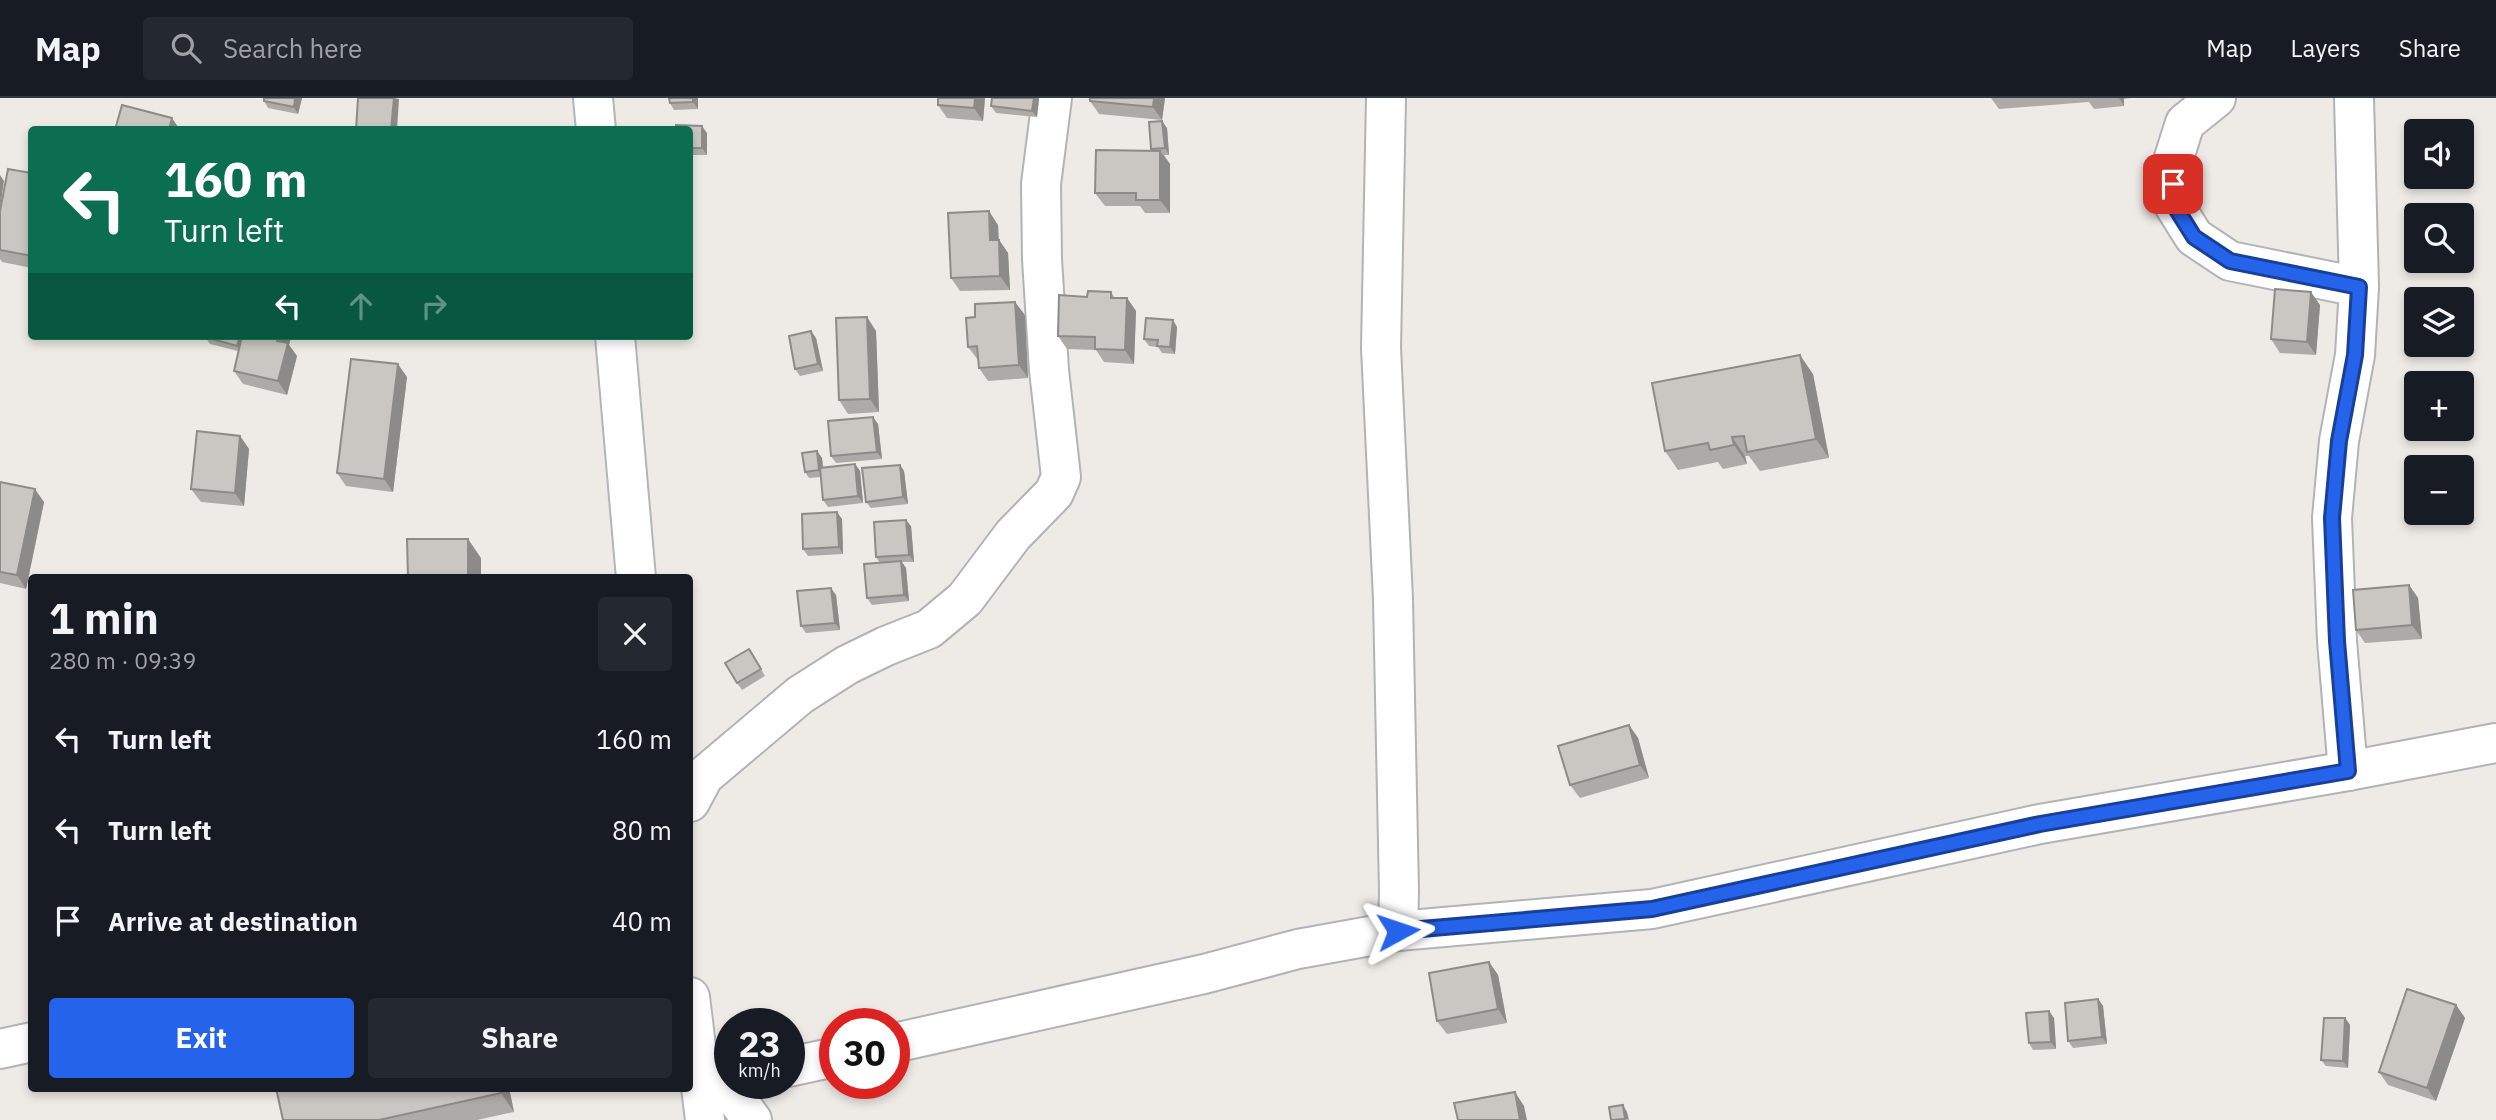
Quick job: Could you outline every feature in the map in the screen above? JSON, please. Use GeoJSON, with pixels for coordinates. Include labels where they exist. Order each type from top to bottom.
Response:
{"type":"FeatureCollection","features":[{"type":"Feature","properties":{"kind":"street"},"geometry":{"type":"LineString","coordinates":[[593,98],[596,126]]}},
{"type":"Feature","properties":{"kind":"street"},"geometry":{"type":"LineString","coordinates":[[693,796],[704,776],[800,695],[847,665],[929,629],[965,599],[1013,536],[1054,493],[1061,477],[1049,370],[1041,234],[1041,184],[1052,98]]}},
{"type":"Feature","properties":{"kind":"street"},"geometry":{"type":"LineString","coordinates":[[1387,98],[1381,348],[1393,599],[1398,931]]}},
{"type":"Feature","properties":{"kind":"street"},"geometry":{"type":"LineString","coordinates":[[2216,98],[2185,122],[2172,164],[2174,205],[2194,237],[2230,261],[2359,287]]}},
{"type":"Feature","properties":{"kind":"street"},"geometry":{"type":"LineString","coordinates":[[2348,771],[2337,641],[2332,518],[2339,441],[2355,355],[2359,287],[2354,98]]}},
{"type":"Feature","properties":{"kind":"street"},"geometry":{"type":"LineString","coordinates":[[615,340],[636,574]]}},
{"type":"Feature","properties":{"kind":"street"},"geometry":{"type":"LineString","coordinates":[[910,1039],[1205,974],[1298,949],[1398,931],[1652,909],[2040,824],[2496,743]]}},
{"type":"Feature","properties":{"kind":"street"},"geometry":{"type":"LineString","coordinates":[[693,1008],[714,1088]]}},
{"type":"Feature","properties":{"kind":"street"},"geometry":{"type":"LineString","coordinates":[[0,1049],[28,1043]]}},
{"type":"Feature","properties":{"kind":"street"},"geometry":{"type":"LineString","coordinates":[[724,1099],[752,1120]]}},
{"type":"Feature","properties":{"kind":"building"},"geometry":{"type":"Polygon","coordinates":[[[264,98],[295,98],[294,107],[264,101],[264,98]]]}},
{"type":"Feature","properties":{"kind":"building"},"geometry":{"type":"Polygon","coordinates":[[[358,98],[394,98],[391,126],[356,126],[358,98]]]}},
{"type":"Feature","properties":{"kind":"building"},"geometry":{"type":"Polygon","coordinates":[[[669,98],[693,98],[693,102],[670,103],[669,98]]]}},
{"type":"Feature","properties":{"kind":"building"},"geometry":{"type":"Polygon","coordinates":[[[938,98],[975,98],[974,108],[938,105],[938,98]]]}},
{"type":"Feature","properties":{"kind":"building"},"geometry":{"type":"Polygon","coordinates":[[[992,98],[1034,98],[1032,111],[991,106],[992,98]]]}},
{"type":"Feature","properties":{"kind":"building"},"geometry":{"type":"Polygon","coordinates":[[[1090,98],[1154,98],[1153,107],[1090,101],[1090,98]]]}},
{"type":"Feature","properties":{"kind":"building"},"geometry":{"type":"Polygon","coordinates":[[[122,105],[172,118],[170,126],[116,126],[122,105]]]}},
{"type":"Feature","properties":{"kind":"building"},"geometry":{"type":"Polygon","coordinates":[[[1162,121],[1165,148],[1151,149],[1149,122],[1162,121]]]}},
{"type":"Feature","properties":{"kind":"building"},"geometry":{"type":"Polygon","coordinates":[[[676,125],[702,126],[702,148],[693,148],[693,126],[676,125]]]}},
{"type":"Feature","properties":{"kind":"building"},"geometry":{"type":"Polygon","coordinates":[[[1096,150],[1160,151],[1160,200],[1136,200],[1136,193],[1095,193],[1096,150]]]}},
{"type":"Feature","properties":{"kind":"building"},"geometry":{"type":"Polygon","coordinates":[[[8,169],[28,172],[28,255],[0,250],[0,211],[8,169]]]}},
{"type":"Feature","properties":{"kind":"building"},"geometry":{"type":"Polygon","coordinates":[[[989,211],[990,240],[999,240],[1000,276],[951,278],[948,213],[989,211]]]}},
{"type":"Feature","properties":{"kind":"building"},"geometry":{"type":"Polygon","coordinates":[[[2275,289],[2311,292],[2307,342],[2271,339],[2275,289]]]}},
{"type":"Feature","properties":{"kind":"building"},"geometry":{"type":"Polygon","coordinates":[[[1088,291],[1111,292],[1111,298],[1127,298],[1125,350],[1095,349],[1095,337],[1058,336],[1059,295],[1087,297],[1088,291]]]}},
{"type":"Feature","properties":{"kind":"building"},"geometry":{"type":"Polygon","coordinates":[[[1015,302],[1019,365],[979,368],[977,346],[968,347],[966,318],[975,317],[975,304],[1015,302]]]}},
{"type":"Feature","properties":{"kind":"building"},"geometry":{"type":"Polygon","coordinates":[[[867,317],[870,399],[839,400],[836,318],[867,317]]]}},
{"type":"Feature","properties":{"kind":"building"},"geometry":{"type":"Polygon","coordinates":[[[1146,318],[1173,320],[1170,347],[1157,346],[1158,340],[1144,339],[1146,318]]]}},
{"type":"Feature","properties":{"kind":"building"},"geometry":{"type":"Polygon","coordinates":[[[811,331],[818,364],[795,369],[789,336],[811,331]]]}},
{"type":"Feature","properties":{"kind":"building"},"geometry":{"type":"Polygon","coordinates":[[[216,340],[239,340],[237,346],[216,340]]]}},
{"type":"Feature","properties":{"kind":"building"},"geometry":{"type":"Polygon","coordinates":[[[241,340],[277,340],[288,343],[278,381],[234,371],[241,340]]]}},
{"type":"Feature","properties":{"kind":"building"},"geometry":{"type":"Polygon","coordinates":[[[1800,355],[1816,439],[1747,452],[1744,436],[1732,437],[1734,445],[1710,450],[1708,443],[1665,451],[1652,383],[1800,355]]]}},
{"type":"Feature","properties":{"kind":"building"},"geometry":{"type":"Polygon","coordinates":[[[351,359],[398,364],[384,479],[337,473],[351,359]]]}},
{"type":"Feature","properties":{"kind":"building"},"geometry":{"type":"Polygon","coordinates":[[[873,417],[877,452],[831,456],[828,421],[873,417]]]}},
{"type":"Feature","properties":{"kind":"building"},"geometry":{"type":"Polygon","coordinates":[[[197,431],[240,436],[235,493],[191,489],[197,431]]]}},
{"type":"Feature","properties":{"kind":"building"},"geometry":{"type":"Polygon","coordinates":[[[817,451],[819,470],[805,472],[802,453],[817,451]]]}},
{"type":"Feature","properties":{"kind":"building"},"geometry":{"type":"Polygon","coordinates":[[[855,464],[858,496],[823,500],[820,468],[855,464]]]}},
{"type":"Feature","properties":{"kind":"building"},"geometry":{"type":"Polygon","coordinates":[[[900,465],[903,497],[866,502],[862,468],[900,465]]]}},
{"type":"Feature","properties":{"kind":"building"},"geometry":{"type":"Polygon","coordinates":[[[0,482],[35,489],[17,575],[0,572],[0,482]]]}},
{"type":"Feature","properties":{"kind":"building"},"geometry":{"type":"Polygon","coordinates":[[[837,512],[839,547],[803,549],[802,514],[837,512]]]}},
{"type":"Feature","properties":{"kind":"building"},"geometry":{"type":"Polygon","coordinates":[[[906,520],[909,555],[876,557],[874,522],[906,520]]]}},
{"type":"Feature","properties":{"kind":"building"},"geometry":{"type":"Polygon","coordinates":[[[407,539],[468,539],[468,574],[408,574],[407,539]]]}},
{"type":"Feature","properties":{"kind":"building"},"geometry":{"type":"Polygon","coordinates":[[[901,561],[904,595],[867,598],[864,564],[901,561]]]}},
{"type":"Feature","properties":{"kind":"building"},"geometry":{"type":"Polygon","coordinates":[[[2409,585],[2412,625],[2356,630],[2353,590],[2409,585]]]}},
{"type":"Feature","properties":{"kind":"building"},"geometry":{"type":"Polygon","coordinates":[[[831,588],[835,623],[801,626],[797,591],[831,588]]]}},
{"type":"Feature","properties":{"kind":"building"},"geometry":{"type":"Polygon","coordinates":[[[749,649],[761,669],[737,683],[725,663],[749,649]]]}},
{"type":"Feature","properties":{"kind":"building"},"geometry":{"type":"Polygon","coordinates":[[[1629,725],[1640,765],[1570,785],[1558,746],[1629,725]]]}},
{"type":"Feature","properties":{"kind":"building"},"geometry":{"type":"Polygon","coordinates":[[[1489,962],[1498,1009],[1437,1021],[1429,973],[1489,962]]]}},
{"type":"Feature","properties":{"kind":"building"},"geometry":{"type":"Polygon","coordinates":[[[2407,989],[2456,1005],[2427,1088],[2379,1072],[2407,989]]]}},
{"type":"Feature","properties":{"kind":"building"},"geometry":{"type":"Polygon","coordinates":[[[2098,999],[2102,1037],[2068,1041],[2065,1003],[2098,999]]]}},
{"type":"Feature","properties":{"kind":"building"},"geometry":{"type":"Polygon","coordinates":[[[2049,1011],[2051,1042],[2029,1043],[2026,1013],[2049,1011]]]}},
{"type":"Feature","properties":{"kind":"building"},"geometry":{"type":"Polygon","coordinates":[[[2324,1018],[2345,1018],[2343,1061],[2321,1060],[2324,1018]]]}},
{"type":"Feature","properties":{"kind":"building"},"geometry":{"type":"Polygon","coordinates":[[[277,1092],[501,1093],[379,1120],[283,1120],[277,1092]]]}},
{"type":"Feature","properties":{"kind":"building"},"geometry":{"type":"Polygon","coordinates":[[[1515,1092],[1520,1120],[1458,1120],[1454,1103],[1515,1092]]]}},
{"type":"Feature","properties":{"kind":"building"},"geometry":{"type":"Polygon","coordinates":[[[1623,1105],[1625,1119],[1611,1120],[1609,1107],[1623,1105]]]}},
{"type":"Feature","properties":{"kind":"route"},"geometry":{"type":"LineString","coordinates":[[1398,931],[1652,909],[2040,824],[2348,771],[2337,641],[2332,518],[2339,441],[2355,355],[2359,287],[2230,261],[2194,237],[2174,205],[2173,184]]}}]}
